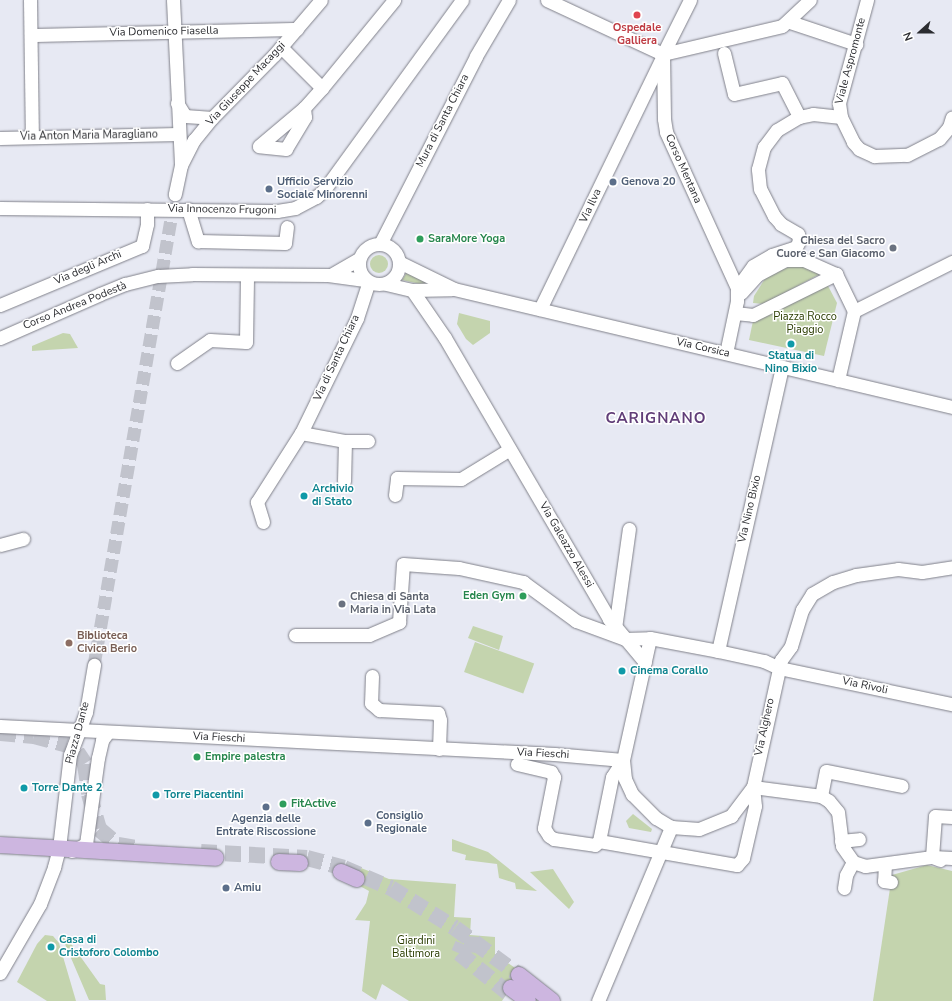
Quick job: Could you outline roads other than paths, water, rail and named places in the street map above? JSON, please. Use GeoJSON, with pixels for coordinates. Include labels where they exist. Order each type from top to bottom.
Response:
{"type":"FeatureCollection","features":[{"type":"Feature","properties":{"kind":"main road"},"geometry":{"type":"LineString","coordinates":[[0,845],[18,845],[111,853],[216,858]]}},
{"type":"Feature","properties":{"kind":"main road"},"geometry":{"type":"LineString","coordinates":[[279,862],[300,863]]}},
{"type":"Feature","properties":{"kind":"main road"},"geometry":{"type":"LineString","coordinates":[[341,872],[358,879]]}},
{"type":"Feature","properties":{"kind":"main road"},"geometry":{"type":"LineString","coordinates":[[514,987],[528,1001]]}},
{"type":"Feature","properties":{"kind":"main road"},"geometry":{"type":"LineString","coordinates":[[514,987],[542,1001]]}},
{"type":"Feature","properties":{"kind":"main road"},"geometry":{"type":"LineString","coordinates":[[514,987],[552,1001]]}},
{"type":"Feature","properties":{"kind":"street"},"geometry":{"type":"LineString","coordinates":[[30,0],[32,137]]}},
{"type":"Feature","properties":{"kind":"street"},"geometry":{"type":"LineString","coordinates":[[173,0],[176,101],[181,165],[175,194]]}},
{"type":"Feature","properties":{"kind":"street"},"geometry":{"type":"LineString","coordinates":[[304,108],[394,0]]}},
{"type":"Feature","properties":{"kind":"street","name":"Via Innocenzo Frugoni"},"geometry":{"type":"LineString","coordinates":[[0,208],[282,210],[294,208],[316,197],[324,190],[462,0]]}},
{"type":"Feature","properties":{"kind":"street","name":"Mura di Santa Chiara"},"geometry":{"type":"LineString","coordinates":[[380,244],[476,56],[509,0]]}},
{"type":"Feature","properties":{"kind":"street"},"geometry":{"type":"LineString","coordinates":[[547,0],[663,54],[786,24],[810,0]]}},
{"type":"Feature","properties":{"kind":"street","name":"Corso Mentana"},"geometry":{"type":"LineString","coordinates":[[690,0],[663,54],[666,132],[737,288]]}},
{"type":"Feature","properties":{"kind":"street","name":"Viale Aspromonte"},"geometry":{"type":"LineString","coordinates":[[867,0],[851,45],[839,103],[840,117],[859,149],[881,157],[908,155],[930,146],[949,127],[952,117]]}},
{"type":"Feature","properties":{"kind":"street","name":"Via Giuseppe Macaggi"},"geometry":{"type":"LineString","coordinates":[[181,165],[194,140],[212,118],[281,47],[297,29],[317,2]]}},
{"type":"Feature","properties":{"kind":"street"},"geometry":{"type":"LineString","coordinates":[[786,24],[851,45]]}},
{"type":"Feature","properties":{"kind":"street","name":"Via Domenico Fiasella"},"geometry":{"type":"LineString","coordinates":[[31,34],[297,29]]}},
{"type":"Feature","properties":{"kind":"street"},"geometry":{"type":"LineString","coordinates":[[281,47],[322,88]]}},
{"type":"Feature","properties":{"kind":"street"},"geometry":{"type":"LineString","coordinates":[[724,53],[734,94],[782,83],[799,117]]}},
{"type":"Feature","properties":{"kind":"street","name":"Via Ilva"},"geometry":{"type":"LineString","coordinates":[[540,309],[663,54]]}},
{"type":"Feature","properties":{"kind":"street"},"geometry":{"type":"LineString","coordinates":[[640,102],[654,96],[664,97]]}},
{"type":"Feature","properties":{"kind":"street"},"geometry":{"type":"LineString","coordinates":[[176,101],[184,116],[194,119],[212,118]]}},
{"type":"Feature","properties":{"kind":"street"},"geometry":{"type":"LineString","coordinates":[[726,353],[736,307],[737,288],[753,266],[772,255],[796,247],[799,240],[798,234],[778,220],[763,197],[758,169],[764,147],[770,137],[799,117],[813,114],[840,117]]}},
{"type":"Feature","properties":{"kind":"street","name":"Via Anton Maria Maragliano"},"geometry":{"type":"LineString","coordinates":[[0,138],[178,134]]}},
{"type":"Feature","properties":{"kind":"street","name":"Via degli Archi"},"geometry":{"type":"LineString","coordinates":[[0,305],[142,246],[147,224],[147,209]]}},
{"type":"Feature","properties":{"kind":"street"},"geometry":{"type":"LineString","coordinates":[[188,209],[198,241],[285,243],[287,227]]}},
{"type":"Feature","properties":{"kind":"street"},"geometry":{"type":"LineString","coordinates":[[331,275],[359,258],[365,249],[380,244],[393,250],[399,262],[454,289]]}},
{"type":"Feature","properties":{"kind":"street"},"geometry":{"type":"LineString","coordinates":[[359,258],[358,266],[367,281],[412,290],[454,289]]}},
{"type":"Feature","properties":{"kind":"street"},"geometry":{"type":"LineString","coordinates":[[736,307],[744,287],[753,279],[785,260],[804,260],[836,274],[854,312],[838,380]]}},
{"type":"Feature","properties":{"kind":"street"},"geometry":{"type":"LineString","coordinates":[[386,284],[396,275],[399,262]]}},
{"type":"Feature","properties":{"kind":"street"},"geometry":{"type":"LineString","coordinates":[[854,312],[952,262]]}},
{"type":"Feature","properties":{"kind":"street"},"geometry":{"type":"LineString","coordinates":[[736,307],[753,315],[836,274]]}},
{"type":"Feature","properties":{"kind":"street"},"geometry":{"type":"LineString","coordinates":[[177,363],[210,340],[246,342],[246,275]]}},
{"type":"Feature","properties":{"kind":"street","name":"Corso Andrea Podestà"},"geometry":{"type":"LineString","coordinates":[[0,338],[125,284],[158,276],[331,275],[367,281]]}},
{"type":"Feature","properties":{"kind":"street","name":"Via di Santa Chiara"},"geometry":{"type":"LineString","coordinates":[[263,522],[257,502],[301,433],[357,318],[367,281]]}},
{"type":"Feature","properties":{"kind":"street","name":"Via Corsica"},"geometry":{"type":"LineString","coordinates":[[454,289],[952,407]]}},
{"type":"Feature","properties":{"kind":"street","name":"Via Galeazzo Alessi"},"geometry":{"type":"LineString","coordinates":[[412,290],[432,316],[615,628],[645,662]]}},
{"type":"Feature","properties":{"kind":"street","name":"Via Nino Bixio"},"geometry":{"type":"LineString","coordinates":[[718,650],[782,367]]}},
{"type":"Feature","properties":{"kind":"street"},"geometry":{"type":"LineString","coordinates":[[301,433],[345,441],[368,441]]}},
{"type":"Feature","properties":{"kind":"street"},"geometry":{"type":"LineString","coordinates":[[344,481],[345,441]]}},
{"type":"Feature","properties":{"kind":"street"},"geometry":{"type":"LineString","coordinates":[[395,495],[397,478],[461,479],[510,449]]}},
{"type":"Feature","properties":{"kind":"street"},"geometry":{"type":"LineString","coordinates":[[615,628],[630,529]]}},
{"type":"Feature","properties":{"kind":"street"},"geometry":{"type":"LineString","coordinates":[[0,545],[24,539]]}},
{"type":"Feature","properties":{"kind":"street"},"geometry":{"type":"LineString","coordinates":[[295,635],[369,635],[399,622],[403,564],[459,568],[523,582],[576,621],[625,639]]}},
{"type":"Feature","properties":{"kind":"street","name":"Via Alghero"},"geometry":{"type":"LineString","coordinates":[[753,787],[779,668],[791,646],[806,602],[812,594],[833,582],[856,575],[898,569],[922,572],[952,567]]}},
{"type":"Feature","properties":{"kind":"street"},"geometry":{"type":"LineString","coordinates":[[650,638],[623,760],[625,779],[632,794],[656,818],[671,827],[699,829],[722,821],[740,806],[753,787]]}},
{"type":"Feature","properties":{"kind":"street","name":"Via Rivoli"},"geometry":{"type":"LineString","coordinates":[[625,639],[650,638],[718,650],[764,661],[779,668],[952,704]]}},
{"type":"Feature","properties":{"kind":"street","name":"Piazza Dante"},"geometry":{"type":"LineString","coordinates":[[0,973],[29,923],[66,850],[70,755],[86,712],[94,665]]}},
{"type":"Feature","properties":{"kind":"street"},"geometry":{"type":"LineString","coordinates":[[372,676],[371,703],[379,710],[438,713],[440,720],[439,749]]}},
{"type":"Feature","properties":{"kind":"street","name":"Via Fieschi"},"geometry":{"type":"LineString","coordinates":[[0,726],[623,760]]}},
{"type":"Feature","properties":{"kind":"street"},"geometry":{"type":"LineString","coordinates":[[66,850],[86,844],[98,758],[102,740],[108,732]]}},
{"type":"Feature","properties":{"kind":"street"},"geometry":{"type":"LineString","coordinates":[[517,764],[551,772],[554,777],[544,828],[549,836],[554,839],[595,845],[599,841],[612,777],[623,760]]}},
{"type":"Feature","properties":{"kind":"street"},"geometry":{"type":"LineString","coordinates":[[821,796],[826,771],[902,786]]}},
{"type":"Feature","properties":{"kind":"street"},"geometry":{"type":"LineString","coordinates":[[599,841],[737,865],[743,858],[755,806],[753,787]]}},
{"type":"Feature","properties":{"kind":"street"},"geometry":{"type":"LineString","coordinates":[[753,787],[821,796],[838,812],[842,846],[853,862],[865,866],[932,857],[952,858]]}},
{"type":"Feature","properties":{"kind":"street"},"geometry":{"type":"LineString","coordinates":[[932,857],[935,816],[952,817]]}},
{"type":"Feature","properties":{"kind":"street"},"geometry":{"type":"LineString","coordinates":[[598,1001],[671,827]]}},
{"type":"Feature","properties":{"kind":"street"},"geometry":{"type":"LineString","coordinates":[[841,841],[858,840]]}},
{"type":"Feature","properties":{"kind":"street"},"geometry":{"type":"LineString","coordinates":[[932,857],[952,866]]}},
{"type":"Feature","properties":{"kind":"street"},"geometry":{"type":"LineString","coordinates":[[844,888],[846,875],[853,862]]}},
{"type":"Feature","properties":{"kind":"street"},"geometry":{"type":"LineString","coordinates":[[885,864],[884,881],[891,882]]}},
{"type":"Feature","properties":{"kind":"tunnel"},"geometry":{"type":"LineString","coordinates":[[94,665],[175,194]]}},
{"type":"Feature","properties":{"kind":"tunnel"},"geometry":{"type":"LineString","coordinates":[[0,733],[34,736],[67,745],[77,752],[85,764],[89,794],[99,829],[118,845],[136,848]]}},
{"type":"Feature","properties":{"kind":"tunnel"},"geometry":{"type":"LineString","coordinates":[[201,852],[307,858],[344,868],[391,888],[455,928],[519,975]]}},
{"type":"Feature","properties":{"kind":"tunnel"},"geometry":{"type":"LineString","coordinates":[[480,945],[463,944],[459,953],[508,993]]}},
{"type":"Feature","properties":{"kind":"place","name":"Ospedale Galliera"},"geometry":{"type":"Point","coordinates":[637,15]}},
{"type":"Feature","properties":{"kind":"place","name":"Genova 20"},"geometry":{"type":"Point","coordinates":[613,182]}},
{"type":"Feature","properties":{"kind":"place","name":"Ufficio Servizio Sociale Minorenni"},"geometry":{"type":"Point","coordinates":[269,189]}},
{"type":"Feature","properties":{"kind":"place","name":"SaraMore Yoga"},"geometry":{"type":"Point","coordinates":[420,239]}},
{"type":"Feature","properties":{"kind":"place","name":"Chiesa del Sacro Cuore e San Giacomo"},"geometry":{"type":"Point","coordinates":[893,248]}},
{"type":"Feature","properties":{"kind":"place","name":"Statua di Nino Bixio"},"geometry":{"type":"Point","coordinates":[791,344]}},
{"type":"Feature","properties":{"kind":"place","name":"Archivio di Stato"},"geometry":{"type":"Point","coordinates":[304,496]}},
{"type":"Feature","properties":{"kind":"place","name":"Eden Gym"},"geometry":{"type":"Point","coordinates":[523,596]}},
{"type":"Feature","properties":{"kind":"place","name":"Chiesa di Santa Maria in Via Lata"},"geometry":{"type":"Point","coordinates":[342,604]}},
{"type":"Feature","properties":{"kind":"place","name":"Biblioteca Civica Berio"},"geometry":{"type":"Point","coordinates":[69,643]}},
{"type":"Feature","properties":{"kind":"place","name":"Cinema Corallo"},"geometry":{"type":"Point","coordinates":[622,671]}},
{"type":"Feature","properties":{"kind":"place","name":"Empire palestra"},"geometry":{"type":"Point","coordinates":[197,757]}},
{"type":"Feature","properties":{"kind":"place","name":"Torre Dante 2"},"geometry":{"type":"Point","coordinates":[24,788]}},
{"type":"Feature","properties":{"kind":"place","name":"Torre Piacentini"},"geometry":{"type":"Point","coordinates":[156,795]}},
{"type":"Feature","properties":{"kind":"place","name":"FitActive"},"geometry":{"type":"Point","coordinates":[283,804]}},
{"type":"Feature","properties":{"kind":"place","name":"Agenzia delle Entrate Riscossione"},"geometry":{"type":"Point","coordinates":[266,807]}},
{"type":"Feature","properties":{"kind":"place","name":"Consiglio Regionale"},"geometry":{"type":"Point","coordinates":[368,823]}},
{"type":"Feature","properties":{"kind":"place","name":"Amiu"},"geometry":{"type":"Point","coordinates":[226,888]}},
{"type":"Feature","properties":{"kind":"place","name":"Casa di Cristoforo Colombo"},"geometry":{"type":"Point","coordinates":[51,947]}},
{"type":"Feature","properties":{"kind":"district","name":"CARIGNANO"},"geometry":{"type":"Point","coordinates":[656,419]}},
{"type":"Feature","properties":{"kind":"park label","name":"Piazza Rocco Piaggio"},"geometry":{"type":"Point","coordinates":[805,324]}},
{"type":"Feature","properties":{"kind":"park label","name":"Giardini Baltimora"},"geometry":{"type":"Point","coordinates":[416,948]}}]}
